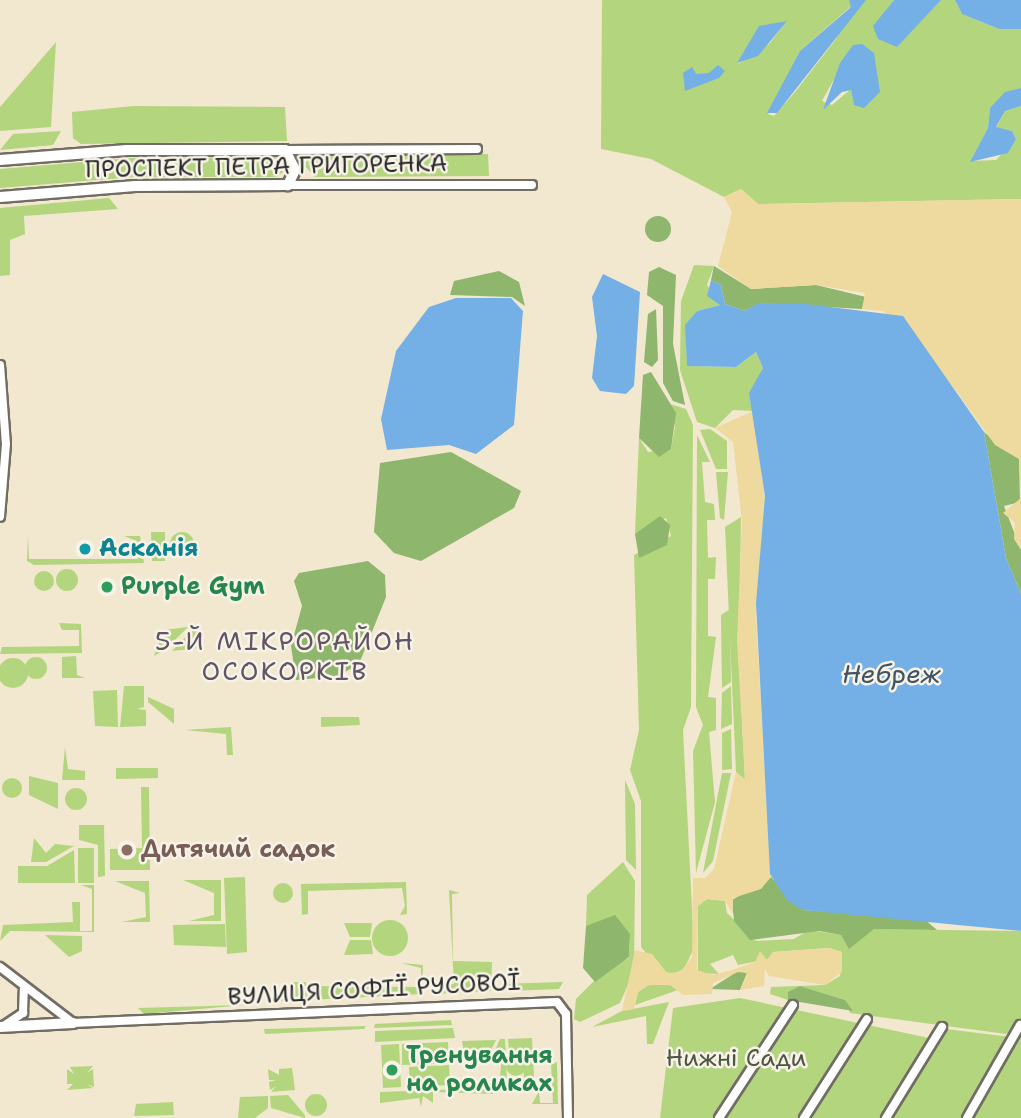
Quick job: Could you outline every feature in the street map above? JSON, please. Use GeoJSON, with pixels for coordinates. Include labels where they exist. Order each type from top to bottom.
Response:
{"type":"FeatureCollection","features":[{"type":"Feature","properties":{"kind":"street"},"geometry":{"type":"LineString","coordinates":[[285,150],[477,149]]}},
{"type":"Feature","properties":{"kind":"street","name":"ПРОСПЕКТ ПЕТРА ГРИГОРЕНКА"},"geometry":{"type":"LineString","coordinates":[[0,160],[127,150],[285,150]]}},
{"type":"Feature","properties":{"kind":"street"},"geometry":{"type":"LineString","coordinates":[[285,150],[295,164],[288,185]]}},
{"type":"Feature","properties":{"kind":"street","name":"ПРОСПЕКТ ПЕТРА ГРИГОРЕНКА"},"geometry":{"type":"LineString","coordinates":[[0,197],[135,186],[532,185]]}},
{"type":"Feature","properties":{"kind":"street"},"geometry":{"type":"LineString","coordinates":[[0,365],[6,443],[0,517]]}},
{"type":"Feature","properties":{"kind":"street"},"geometry":{"type":"LineString","coordinates":[[0,967],[24,990],[73,1023]]}},
{"type":"Feature","properties":{"kind":"street"},"geometry":{"type":"LineString","coordinates":[[1,1027],[23,1013],[24,990]]}},
{"type":"Feature","properties":{"kind":"street","name":"ВУЛИЦЯ СОФІЇ РУСОВОЇ"},"geometry":{"type":"LineString","coordinates":[[73,1023],[557,1002],[566,1014],[568,1118]]}},
{"type":"Feature","properties":{"kind":"street"},"geometry":{"type":"LineString","coordinates":[[719,1118],[793,1005]]}},
{"type":"Feature","properties":{"kind":"street"},"geometry":{"type":"LineString","coordinates":[[804,1118],[867,1019]]}},
{"type":"Feature","properties":{"kind":"street"},"geometry":{"type":"LineString","coordinates":[[1,1027],[73,1023]]}},
{"type":"Feature","properties":{"kind":"street"},"geometry":{"type":"LineString","coordinates":[[967,1118],[1020,1025]]}},
{"type":"Feature","properties":{"kind":"street"},"geometry":{"type":"LineString","coordinates":[[886,1118],[942,1027]]}},
{"type":"Feature","properties":{"kind":"green space"},"geometry":{"type":"Polygon","coordinates":[[[602,0],[894,0],[874,26],[900,38],[941,0],[955,0],[962,14],[999,29],[1021,29],[1021,88],[990,108],[988,128],[971,161],[996,160],[1016,139],[1012,131],[996,128],[1005,111],[1021,106],[1021,199],[758,204],[741,189],[724,197],[651,159],[601,149],[602,0]],[[850,7],[800,51],[768,114],[774,116],[836,39],[850,7]],[[786,22],[759,27],[738,64],[769,44],[786,22]],[[853,45],[822,101],[832,105],[851,89],[854,105],[853,45]]]}},
{"type":"Feature","properties":{"kind":"green space"},"geometry":{"type":"Polygon","coordinates":[[[56,42],[51,127],[0,131],[0,107],[56,42]]]}},
{"type":"Feature","properties":{"kind":"green space"},"geometry":{"type":"Polygon","coordinates":[[[134,106],[285,107],[287,141],[81,144],[73,138],[72,112],[134,106]]]}},
{"type":"Feature","properties":{"kind":"green space"},"geometry":{"type":"Polygon","coordinates":[[[61,131],[53,145],[0,150],[13,134],[61,131]]]}},
{"type":"Feature","properties":{"kind":"green space"},"geometry":{"type":"Polygon","coordinates":[[[311,154],[488,154],[489,176],[315,177],[304,165],[311,154]]]}},
{"type":"Feature","properties":{"kind":"green space"},"geometry":{"type":"Polygon","coordinates":[[[277,157],[286,169],[277,177],[134,177],[0,188],[0,169],[130,158],[277,157]]]}},
{"type":"Feature","properties":{"kind":"green space"},"geometry":{"type":"Polygon","coordinates":[[[109,198],[118,209],[24,216],[25,234],[10,240],[10,275],[0,276],[0,208],[109,198]]]}},
{"type":"Feature","properties":{"kind":"green space"},"geometry":{"type":"Polygon","coordinates":[[[658,216],[667,220],[671,229],[667,238],[658,242],[649,238],[645,229],[649,220],[658,216]]]}},
{"type":"Feature","properties":{"kind":"green space"},"geometry":{"type":"Polygon","coordinates":[[[694,265],[714,266],[707,285],[720,305],[697,311],[686,336],[687,366],[736,367],[756,352],[763,368],[750,399],[753,411],[733,410],[715,428],[697,422],[680,370],[681,301],[694,265]]]}},
{"type":"Feature","properties":{"kind":"green space"},"geometry":{"type":"Polygon","coordinates":[[[714,266],[751,289],[816,285],[866,297],[862,309],[759,303],[745,311],[725,304],[721,285],[711,280],[714,266]]]}},
{"type":"Feature","properties":{"kind":"green space"},"geometry":{"type":"Polygon","coordinates":[[[659,267],[676,275],[673,344],[685,405],[673,401],[663,383],[663,306],[647,295],[649,272],[659,267]]]}},
{"type":"Feature","properties":{"kind":"green space"},"geometry":{"type":"Polygon","coordinates":[[[499,271],[519,282],[525,306],[512,297],[450,295],[454,281],[499,271]]]}},
{"type":"Feature","properties":{"kind":"green space"},"geometry":{"type":"Polygon","coordinates":[[[656,309],[658,360],[652,367],[644,362],[648,314],[656,309]]]}},
{"type":"Feature","properties":{"kind":"green space"},"geometry":{"type":"Polygon","coordinates":[[[651,372],[676,413],[671,449],[659,457],[639,438],[643,375],[651,372]]]}},
{"type":"Feature","properties":{"kind":"green space"},"geometry":{"type":"Polygon","coordinates":[[[670,404],[686,409],[693,425],[691,707],[683,730],[694,948],[684,969],[673,974],[661,971],[641,947],[641,801],[630,770],[639,730],[634,555],[671,536],[666,518],[635,534],[639,438],[648,452],[671,449],[675,427],[670,404]]]}},
{"type":"Feature","properties":{"kind":"green space"},"geometry":{"type":"Polygon","coordinates":[[[710,429],[727,441],[727,469],[716,469],[700,430],[710,429]]]}},
{"type":"Feature","properties":{"kind":"green space"},"geometry":{"type":"Polygon","coordinates":[[[984,432],[1019,459],[1020,502],[1004,506],[1021,550],[1021,594],[1006,558],[984,432]]]}},
{"type":"Feature","properties":{"kind":"green space"},"geometry":{"type":"Polygon","coordinates":[[[697,435],[710,462],[702,462],[705,502],[714,504],[715,520],[707,520],[708,558],[716,557],[715,579],[708,579],[708,636],[716,637],[708,697],[716,698],[716,730],[709,732],[715,802],[696,873],[693,751],[703,725],[696,707],[697,435]]]}},
{"type":"Feature","properties":{"kind":"green space"},"geometry":{"type":"Polygon","coordinates":[[[451,452],[521,491],[514,508],[421,561],[394,553],[374,532],[380,463],[451,452]]]}},
{"type":"Feature","properties":{"kind":"green space"},"geometry":{"type":"Polygon","coordinates":[[[716,472],[728,472],[724,520],[720,518],[716,472]]]}},
{"type":"Feature","properties":{"kind":"green space"},"geometry":{"type":"Polygon","coordinates":[[[660,516],[670,525],[667,545],[639,558],[635,534],[660,516]]]}},
{"type":"Feature","properties":{"kind":"green space"},"geometry":{"type":"Polygon","coordinates":[[[741,517],[739,658],[745,780],[736,772],[725,527],[741,517]]]}},
{"type":"Feature","properties":{"kind":"green space"},"geometry":{"type":"Polygon","coordinates":[[[151,532],[165,532],[165,561],[152,561],[151,532]]]}},
{"type":"Feature","properties":{"kind":"green space"},"geometry":{"type":"Polygon","coordinates":[[[182,532],[191,535],[194,544],[191,553],[182,556],[173,553],[170,544],[173,535],[182,532]]]}},
{"type":"Feature","properties":{"kind":"green space"},"geometry":{"type":"Polygon","coordinates":[[[28,535],[29,559],[138,559],[137,541],[124,536],[140,536],[144,563],[34,565],[27,561],[28,535]]]}},
{"type":"Feature","properties":{"kind":"green space"},"geometry":{"type":"Polygon","coordinates":[[[368,561],[385,575],[386,597],[359,664],[338,676],[296,680],[291,646],[302,606],[294,581],[299,573],[368,561]]]}},
{"type":"Feature","properties":{"kind":"green space"},"geometry":{"type":"Polygon","coordinates":[[[67,569],[75,572],[78,580],[75,588],[67,591],[59,588],[56,580],[59,572],[67,569]]]}},
{"type":"Feature","properties":{"kind":"green space"},"geometry":{"type":"Polygon","coordinates":[[[40,571],[48,571],[54,581],[48,591],[40,591],[34,585],[34,577],[40,571]]]}},
{"type":"Feature","properties":{"kind":"green space"},"geometry":{"type":"Polygon","coordinates":[[[730,609],[731,682],[722,688],[721,615],[730,609]]]}},
{"type":"Feature","properties":{"kind":"green space"},"geometry":{"type":"Polygon","coordinates":[[[59,623],[81,624],[82,653],[0,654],[2,647],[79,646],[79,630],[62,630],[59,623]]]}},
{"type":"Feature","properties":{"kind":"green space"},"geometry":{"type":"Polygon","coordinates":[[[188,627],[165,650],[154,656],[164,630],[188,627]]]}},
{"type":"Feature","properties":{"kind":"green space"},"geometry":{"type":"Polygon","coordinates":[[[199,627],[199,648],[172,651],[194,628],[199,627]]]}},
{"type":"Feature","properties":{"kind":"green space"},"geometry":{"type":"Polygon","coordinates":[[[76,656],[77,675],[85,678],[62,678],[62,657],[76,656]]]}},
{"type":"Feature","properties":{"kind":"green space"},"geometry":{"type":"Polygon","coordinates":[[[36,657],[44,660],[47,668],[44,676],[36,679],[28,676],[25,668],[28,660],[36,657]]]}},
{"type":"Feature","properties":{"kind":"green space"},"geometry":{"type":"Polygon","coordinates":[[[13,658],[24,662],[28,673],[24,684],[13,688],[2,684],[-2,673],[2,662],[13,658]]]}},
{"type":"Feature","properties":{"kind":"green space"},"geometry":{"type":"Polygon","coordinates":[[[124,686],[144,686],[144,707],[137,709],[146,710],[146,726],[120,727],[124,686]]]}},
{"type":"Feature","properties":{"kind":"green space"},"geometry":{"type":"Polygon","coordinates":[[[731,686],[732,724],[721,729],[722,693],[731,686]]]}},
{"type":"Feature","properties":{"kind":"green space"},"geometry":{"type":"Polygon","coordinates":[[[117,690],[118,727],[95,726],[93,691],[117,690]]]}},
{"type":"Feature","properties":{"kind":"green space"},"geometry":{"type":"Polygon","coordinates":[[[148,697],[174,709],[174,724],[148,702],[148,697]]]}},
{"type":"Feature","properties":{"kind":"green space"},"geometry":{"type":"Polygon","coordinates":[[[321,717],[359,717],[360,725],[321,727],[321,717]]]}},
{"type":"Feature","properties":{"kind":"green space"},"geometry":{"type":"Polygon","coordinates":[[[231,727],[233,755],[227,755],[226,734],[185,730],[231,727]]]}},
{"type":"Feature","properties":{"kind":"green space"},"geometry":{"type":"Polygon","coordinates":[[[731,729],[732,769],[722,770],[722,733],[731,729]]]}},
{"type":"Feature","properties":{"kind":"green space"},"geometry":{"type":"Polygon","coordinates":[[[65,747],[68,769],[85,771],[85,780],[62,780],[65,747]]]}},
{"type":"Feature","properties":{"kind":"green space"},"geometry":{"type":"Polygon","coordinates":[[[116,768],[158,768],[158,778],[116,779],[116,768]]]}},
{"type":"Feature","properties":{"kind":"green space"},"geometry":{"type":"Polygon","coordinates":[[[722,773],[731,773],[713,861],[703,873],[722,773]]]}},
{"type":"Feature","properties":{"kind":"green space"},"geometry":{"type":"Polygon","coordinates":[[[29,776],[58,783],[58,809],[29,795],[29,776]]]}},
{"type":"Feature","properties":{"kind":"green space"},"geometry":{"type":"Polygon","coordinates":[[[12,778],[19,781],[22,788],[19,795],[12,798],[5,795],[2,788],[5,781],[12,778]]]}},
{"type":"Feature","properties":{"kind":"green space"},"geometry":{"type":"Polygon","coordinates":[[[625,780],[635,804],[636,870],[626,860],[625,780]]]}},
{"type":"Feature","properties":{"kind":"green space"},"geometry":{"type":"Polygon","coordinates":[[[141,787],[149,787],[150,870],[110,870],[110,849],[142,848],[141,787]]]}},
{"type":"Feature","properties":{"kind":"green space"},"geometry":{"type":"Polygon","coordinates":[[[76,788],[84,791],[87,799],[84,807],[76,810],[68,807],[65,799],[68,791],[76,788]]]}},
{"type":"Feature","properties":{"kind":"green space"},"geometry":{"type":"Polygon","coordinates":[[[79,825],[104,825],[105,876],[98,877],[98,845],[79,840],[79,825]]]}},
{"type":"Feature","properties":{"kind":"green space"},"geometry":{"type":"Polygon","coordinates":[[[34,838],[46,853],[55,844],[74,846],[46,862],[31,862],[34,838]]]}},
{"type":"Feature","properties":{"kind":"green space"},"geometry":{"type":"Polygon","coordinates":[[[78,848],[94,848],[94,883],[78,883],[78,848]]]}},
{"type":"Feature","properties":{"kind":"green space"},"geometry":{"type":"Polygon","coordinates":[[[74,850],[75,883],[18,883],[18,866],[47,866],[74,850]]]}},
{"type":"Feature","properties":{"kind":"green space"},"geometry":{"type":"Polygon","coordinates":[[[623,862],[635,881],[634,971],[620,1003],[580,1022],[574,1019],[576,999],[605,970],[629,958],[630,939],[617,919],[586,926],[587,895],[623,862]]]}},
{"type":"Feature","properties":{"kind":"green space"},"geometry":{"type":"Polygon","coordinates":[[[245,877],[247,952],[227,954],[224,878],[245,877]]]}},
{"type":"Feature","properties":{"kind":"green space"},"geometry":{"type":"Polygon","coordinates":[[[771,877],[803,910],[924,919],[937,930],[874,929],[849,949],[841,935],[819,931],[750,940],[734,921],[732,900],[771,877]]]}},
{"type":"Feature","properties":{"kind":"green space"},"geometry":{"type":"Polygon","coordinates":[[[183,880],[221,880],[221,921],[189,921],[214,915],[214,893],[183,880]]]}},
{"type":"Feature","properties":{"kind":"green space"},"geometry":{"type":"Polygon","coordinates":[[[115,881],[149,881],[150,922],[122,922],[146,917],[145,893],[115,881]]]}},
{"type":"Feature","properties":{"kind":"green space"},"geometry":{"type":"Polygon","coordinates":[[[406,882],[407,914],[400,915],[405,906],[402,888],[308,891],[308,914],[302,915],[301,884],[406,882]]]}},
{"type":"Feature","properties":{"kind":"green space"},"geometry":{"type":"Polygon","coordinates":[[[283,883],[290,886],[293,893],[290,900],[283,903],[276,900],[273,893],[276,886],[283,883]]]}},
{"type":"Feature","properties":{"kind":"green space"},"geometry":{"type":"Polygon","coordinates":[[[81,885],[94,885],[94,932],[10,931],[0,941],[3,925],[73,922],[72,902],[80,902],[80,931],[92,931],[92,889],[81,885]]]}},
{"type":"Feature","properties":{"kind":"green space"},"geometry":{"type":"Polygon","coordinates":[[[449,890],[460,893],[452,894],[453,961],[492,962],[491,991],[435,994],[437,986],[454,984],[449,890]]]}},
{"type":"Feature","properties":{"kind":"green space"},"geometry":{"type":"Polygon","coordinates":[[[707,899],[725,901],[727,913],[756,941],[794,939],[809,930],[841,935],[847,945],[874,929],[1021,931],[1021,1022],[1006,1034],[850,1013],[845,1000],[800,986],[788,1000],[770,994],[771,987],[825,985],[840,976],[842,952],[829,948],[773,952],[768,959],[738,965],[733,955],[710,964],[719,974],[698,973],[698,906],[707,899]]]}},
{"type":"Feature","properties":{"kind":"green space"},"geometry":{"type":"Polygon","coordinates":[[[615,915],[630,934],[629,957],[595,982],[583,968],[586,926],[615,915]]]}},
{"type":"Feature","properties":{"kind":"green space"},"geometry":{"type":"Polygon","coordinates":[[[390,920],[402,926],[408,938],[402,950],[390,956],[378,950],[372,938],[378,926],[390,920]]]}},
{"type":"Feature","properties":{"kind":"green space"},"geometry":{"type":"Polygon","coordinates":[[[344,923],[372,923],[370,937],[350,937],[344,923]]]}},
{"type":"Feature","properties":{"kind":"green space"},"geometry":{"type":"Polygon","coordinates":[[[225,924],[226,947],[174,945],[173,925],[225,924]]]}},
{"type":"Feature","properties":{"kind":"green space"},"geometry":{"type":"Polygon","coordinates":[[[45,935],[82,936],[82,951],[69,957],[45,935]]]}},
{"type":"Feature","properties":{"kind":"green space"},"geometry":{"type":"Polygon","coordinates":[[[350,940],[371,940],[373,954],[344,955],[350,940]]]}},
{"type":"Feature","properties":{"kind":"green space"},"geometry":{"type":"Polygon","coordinates":[[[401,963],[423,965],[422,994],[309,1000],[309,986],[421,987],[421,968],[401,963]]]}},
{"type":"Feature","properties":{"kind":"green space"},"geometry":{"type":"Polygon","coordinates":[[[738,971],[747,973],[740,990],[710,989],[738,971]]]}},
{"type":"Feature","properties":{"kind":"green space"},"geometry":{"type":"Polygon","coordinates":[[[294,982],[306,982],[307,1000],[281,1001],[281,995],[293,994],[294,982]]]}},
{"type":"Feature","properties":{"kind":"green space"},"geometry":{"type":"Polygon","coordinates":[[[563,982],[559,989],[506,991],[502,984],[563,982]]]}},
{"type":"Feature","properties":{"kind":"green space"},"geometry":{"type":"Polygon","coordinates":[[[649,985],[670,985],[678,990],[635,1005],[638,992],[649,985]]]}},
{"type":"Feature","properties":{"kind":"green space"},"geometry":{"type":"Polygon","coordinates":[[[800,986],[845,1000],[853,1011],[788,1000],[788,992],[800,986]]]}},
{"type":"Feature","properties":{"kind":"green space","name":"Нижні Сади"},"geometry":{"type":"Polygon","coordinates":[[[740,998],[929,1038],[946,1029],[1011,1037],[1021,1029],[1021,1118],[660,1118],[673,1008],[740,998]]]}},
{"type":"Feature","properties":{"kind":"green space"},"geometry":{"type":"Polygon","coordinates":[[[669,1002],[653,1044],[647,1044],[646,1016],[592,1027],[622,1011],[669,1002]]]}},
{"type":"Feature","properties":{"kind":"green space"},"geometry":{"type":"Polygon","coordinates":[[[244,1005],[144,1014],[138,1008],[244,1005]]]}},
{"type":"Feature","properties":{"kind":"green space"},"geometry":{"type":"Polygon","coordinates":[[[451,1020],[452,1025],[374,1028],[375,1024],[451,1020]]]}},
{"type":"Feature","properties":{"kind":"green space"},"geometry":{"type":"Polygon","coordinates":[[[366,1026],[364,1029],[265,1034],[264,1029],[366,1026]]]}},
{"type":"Feature","properties":{"kind":"green space"},"geometry":{"type":"Polygon","coordinates":[[[453,1028],[455,1038],[375,1042],[375,1031],[453,1028]]]}},
{"type":"Feature","properties":{"kind":"green space"},"geometry":{"type":"Polygon","coordinates":[[[532,1038],[534,1078],[524,1078],[522,1051],[509,1052],[508,1039],[532,1038]]]}},
{"type":"Feature","properties":{"kind":"green space"},"geometry":{"type":"Polygon","coordinates":[[[500,1039],[505,1039],[507,1083],[499,1084],[502,1058],[492,1057],[500,1039]]]}},
{"type":"Feature","properties":{"kind":"green space"},"geometry":{"type":"Polygon","coordinates":[[[496,1040],[488,1056],[481,1048],[465,1058],[462,1041],[496,1040]]]}},
{"type":"Feature","properties":{"kind":"green space"},"geometry":{"type":"Polygon","coordinates":[[[448,1042],[449,1063],[402,1065],[402,1044],[448,1042]]]}},
{"type":"Feature","properties":{"kind":"green space"},"geometry":{"type":"Polygon","coordinates":[[[399,1044],[401,1087],[383,1088],[381,1045],[399,1044]]]}},
{"type":"Feature","properties":{"kind":"green space"},"geometry":{"type":"Polygon","coordinates":[[[516,1056],[523,1059],[526,1066],[523,1073],[516,1076],[509,1073],[506,1066],[509,1059],[516,1056]]]}},
{"type":"Feature","properties":{"kind":"green space"},"geometry":{"type":"Polygon","coordinates":[[[557,1062],[558,1104],[532,1104],[539,1091],[540,1103],[553,1103],[551,1065],[557,1062]]]}},
{"type":"Feature","properties":{"kind":"green space"},"geometry":{"type":"Polygon","coordinates":[[[449,1065],[450,1085],[410,1087],[409,1067],[449,1065]]]}},
{"type":"Feature","properties":{"kind":"green space"},"geometry":{"type":"Polygon","coordinates":[[[93,1066],[87,1073],[93,1069],[94,1087],[87,1084],[93,1088],[67,1090],[73,1084],[67,1084],[67,1069],[74,1074],[70,1067],[93,1066]]]}},
{"type":"Feature","properties":{"kind":"green space"},"geometry":{"type":"Polygon","coordinates":[[[292,1068],[295,1090],[271,1092],[276,1086],[270,1090],[269,1082],[276,1080],[269,1080],[268,1069],[279,1075],[279,1069],[292,1068]]]}},
{"type":"Feature","properties":{"kind":"green space"},"geometry":{"type":"Polygon","coordinates":[[[493,1088],[493,1094],[433,1092],[433,1103],[423,1096],[421,1107],[419,1098],[380,1103],[380,1092],[493,1088]]]}},
{"type":"Feature","properties":{"kind":"green space"},"geometry":{"type":"Polygon","coordinates":[[[316,1094],[324,1097],[327,1105],[324,1113],[316,1116],[308,1113],[305,1105],[308,1097],[316,1094]]]}},
{"type":"Feature","properties":{"kind":"green space"},"geometry":{"type":"Polygon","coordinates":[[[288,1095],[305,1118],[271,1108],[270,1096],[288,1095]]]}},
{"type":"Feature","properties":{"kind":"green space"},"geometry":{"type":"Polygon","coordinates":[[[268,1096],[268,1108],[255,1118],[238,1118],[240,1097],[268,1096]]]}},
{"type":"Feature","properties":{"kind":"green space"},"geometry":{"type":"Polygon","coordinates":[[[173,1102],[174,1115],[134,1116],[136,1104],[173,1102]]]}},
{"type":"Feature","properties":{"kind":"sand"},"geometry":{"type":"Polygon","coordinates":[[[741,189],[758,204],[1021,199],[1021,491],[1019,459],[995,445],[954,388],[883,311],[862,309],[865,293],[816,285],[751,289],[718,266],[732,212],[724,197],[741,189]]]}},
{"type":"Feature","properties":{"kind":"sand"},"geometry":{"type":"Polygon","coordinates":[[[753,411],[765,496],[756,617],[771,877],[761,889],[733,898],[733,914],[725,901],[707,899],[698,906],[697,970],[713,975],[732,970],[755,962],[760,951],[767,960],[773,952],[829,948],[842,952],[842,972],[825,985],[769,976],[765,969],[764,986],[740,990],[747,973],[738,972],[713,983],[712,994],[683,995],[670,985],[649,985],[638,992],[634,1009],[622,1011],[635,950],[652,954],[667,973],[680,972],[692,957],[693,878],[705,878],[714,869],[736,772],[745,779],[737,640],[742,521],[733,442],[715,428],[753,411]]]}},
{"type":"Feature","properties":{"kind":"sand"},"geometry":{"type":"Polygon","coordinates":[[[1021,498],[1021,550],[1014,539],[1015,523],[1003,513],[1021,498]]]}},
{"type":"Feature","properties":{"kind":"water"},"geometry":{"type":"Polygon","coordinates":[[[849,0],[866,0],[777,113],[767,113],[800,51],[851,7],[849,0]]]}},
{"type":"Feature","properties":{"kind":"water"},"geometry":{"type":"Polygon","coordinates":[[[894,0],[941,0],[897,47],[878,39],[873,26],[894,0]]]}},
{"type":"Feature","properties":{"kind":"water"},"geometry":{"type":"Polygon","coordinates":[[[955,0],[1021,0],[1021,29],[999,29],[962,14],[955,0]]]}},
{"type":"Feature","properties":{"kind":"water"},"geometry":{"type":"Polygon","coordinates":[[[787,21],[758,56],[737,63],[759,26],[787,21]]]}},
{"type":"Feature","properties":{"kind":"water"},"geometry":{"type":"Polygon","coordinates":[[[862,44],[874,53],[880,92],[864,108],[854,105],[851,90],[842,92],[823,110],[840,63],[853,45],[862,44]]]}},
{"type":"Feature","properties":{"kind":"water"},"geometry":{"type":"Polygon","coordinates":[[[718,65],[725,71],[719,78],[685,91],[683,73],[692,67],[696,74],[709,73],[718,65]]]}},
{"type":"Feature","properties":{"kind":"water"},"geometry":{"type":"Polygon","coordinates":[[[1021,88],[1021,106],[1005,111],[996,127],[1012,131],[1016,139],[1008,153],[970,162],[988,128],[990,108],[1005,92],[1021,88]]]}},
{"type":"Feature","properties":{"kind":"water"},"geometry":{"type":"Polygon","coordinates":[[[603,274],[640,292],[634,386],[626,394],[600,391],[592,378],[597,336],[592,297],[603,274]]]}},
{"type":"Feature","properties":{"kind":"water","name":"Небреж"},"geometry":{"type":"Polygon","coordinates":[[[711,280],[721,285],[725,304],[745,311],[758,303],[806,304],[903,316],[984,432],[1006,558],[1021,594],[1021,931],[803,910],[787,900],[770,874],[756,603],[765,496],[749,393],[763,368],[756,352],[736,367],[687,366],[685,325],[697,311],[720,305],[707,296],[711,280]]]}},
{"type":"Feature","properties":{"kind":"water"},"geometry":{"type":"Polygon","coordinates":[[[456,298],[511,298],[523,311],[514,425],[476,454],[449,445],[387,450],[381,419],[396,351],[429,307],[456,298]]]}},
{"type":"Feature","properties":{"kind":"place","name":"Асканія"},"geometry":{"type":"Point","coordinates":[85,549]}},
{"type":"Feature","properties":{"kind":"place","name":"Purple Gym"},"geometry":{"type":"Point","coordinates":[107,587]}},
{"type":"Feature","properties":{"kind":"place","name":"Дитячий садок"},"geometry":{"type":"Point","coordinates":[127,850]}},
{"type":"Feature","properties":{"kind":"place","name":"Тренування на роликах"},"geometry":{"type":"Point","coordinates":[392,1070]}},
{"type":"Feature","properties":{"kind":"district","name":"5-Й МІКРОРАЙОН ОСОКОРКІВ"},"geometry":{"type":"Point","coordinates":[285,656]}}]}
